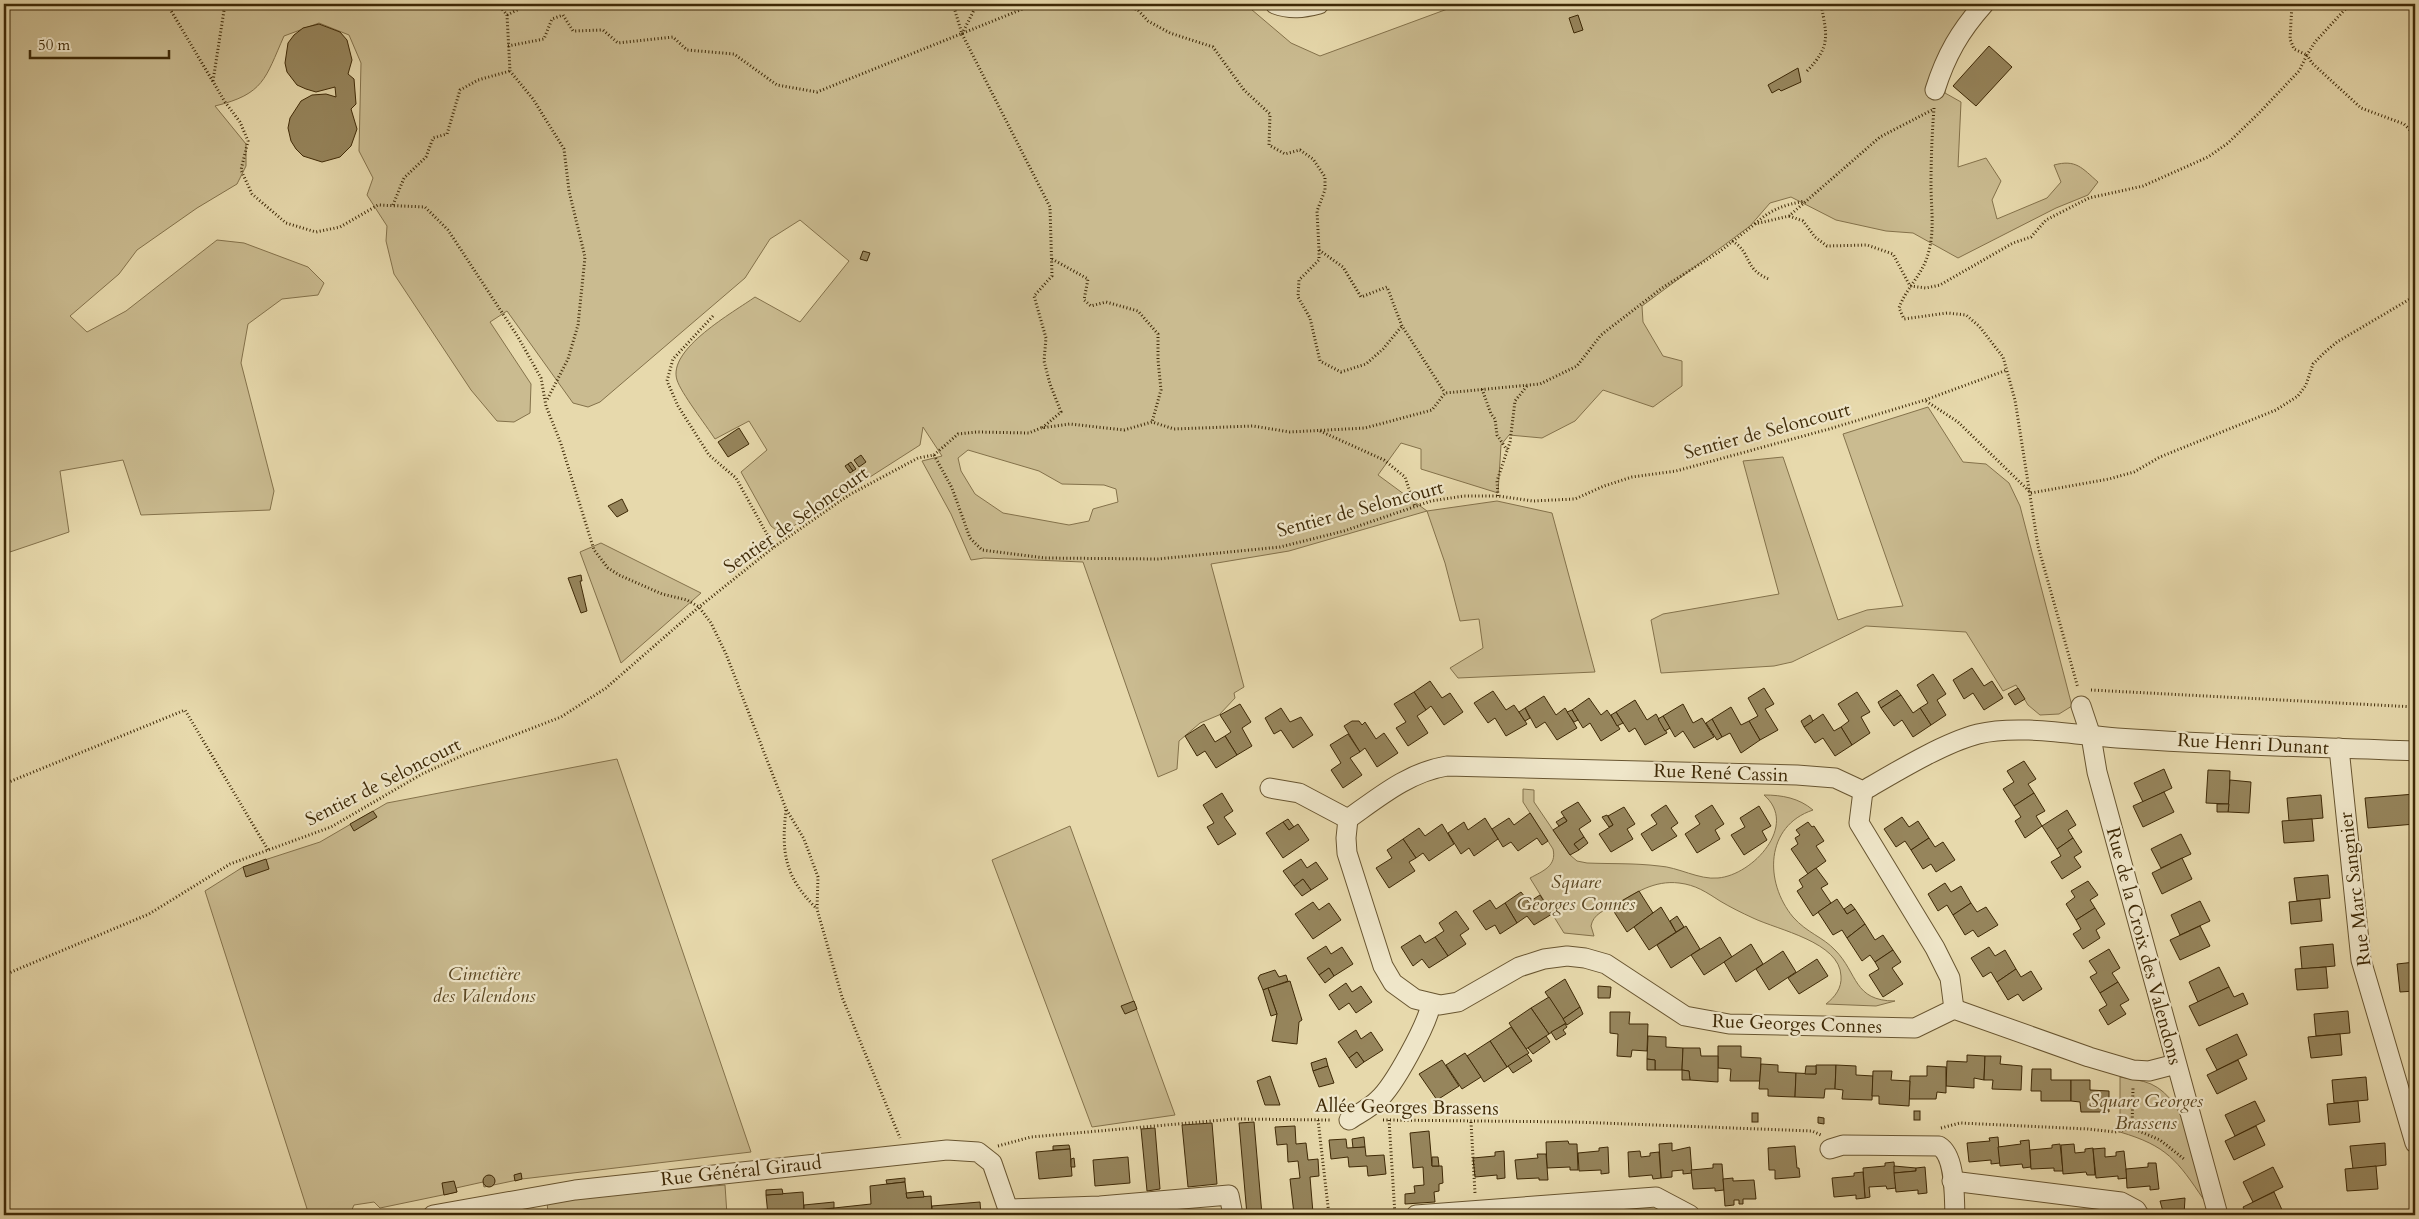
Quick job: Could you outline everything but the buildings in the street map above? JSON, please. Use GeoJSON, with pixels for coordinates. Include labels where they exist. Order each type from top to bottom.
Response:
{"type":"FeatureCollection","features":[{"type":"Feature","properties":{"kind":"street"},"geometry":{"type":"LineString","coordinates":[[1275,4],[1286,8],[1303,8],[1319,4]]}},
{"type":"Feature","properties":{"kind":"street"},"geometry":{"type":"LineString","coordinates":[[1934,99],[1945,60],[1969,20],[1984,4]]}},
{"type":"Feature","properties":{"kind":"street","name":"Rue de la Croix des Valendons"},"geometry":{"type":"LineString","coordinates":[[2080,697],[2091,736],[2097,772],[2218,1215]]}},
{"type":"Feature","properties":{"kind":"street"},"geometry":{"type":"LineString","coordinates":[[2091,736],[2064,732],[1997,732],[1978,734],[1961,740],[1863,791],[1859,823],[1935,948],[1950,978],[1954,1008],[2089,1057],[2133,1070],[2149,1071],[2176,1064]]}},
{"type":"Feature","properties":{"kind":"street","name":"Rue Henri Dunant"},"geometry":{"type":"LineString","coordinates":[[2091,736],[2415,751]]}},
{"type":"Feature","properties":{"kind":"street","name":"Rue Marc Sangnier"},"geometry":{"type":"LineString","coordinates":[[2340,748],[2361,960],[2415,1143]]}},
{"type":"Feature","properties":{"kind":"street","name":"Rue René Cassin"},"geometry":{"type":"LineString","coordinates":[[1348,819],[1409,778],[1428,770],[1447,766],[1835,778],[1863,791]]}},
{"type":"Feature","properties":{"kind":"street"},"geometry":{"type":"LineString","coordinates":[[1270,788],[1299,793],[1348,819]]}},
{"type":"Feature","properties":{"kind":"street","name":"Rue Georges Connes"},"geometry":{"type":"LineString","coordinates":[[1348,819],[1347,853],[1383,966],[1399,989],[1415,1000],[1431,1004],[1458,1002],[1519,967],[1544,959],[1567,956],[1586,958],[1606,964],[1628,977],[1673,1010],[1685,1016],[1714,1022],[1915,1028],[1954,1008]]}},
{"type":"Feature","properties":{"kind":"street"},"geometry":{"type":"LineString","coordinates":[[1349,1120],[1379,1100],[1393,1081],[1429,1018],[1431,1004]]}},
{"type":"Feature","properties":{"kind":"street"},"geometry":{"type":"LineString","coordinates":[[1830,1149],[1843,1145],[1935,1145],[1943,1148],[1949,1156],[1955,1215]]}},
{"type":"Feature","properties":{"kind":"street","name":"Rue Général Giraud"},"geometry":{"type":"LineString","coordinates":[[432,1215],[575,1190],[906,1153],[947,1150],[978,1152]]}},
{"type":"Feature","properties":{"kind":"street"},"geometry":{"type":"LineString","coordinates":[[978,1152],[992,1163],[1009,1212],[1230,1195],[1233,1215]]}},
{"type":"Feature","properties":{"kind":"street"},"geometry":{"type":"LineString","coordinates":[[1952,1181],[2120,1202],[2136,1210],[2139,1215]]}},
{"type":"Feature","properties":{"kind":"street"},"geometry":{"type":"LineString","coordinates":[[1416,1215],[1475,1211],[1561,1210],[1656,1197],[1690,1215]]}},
{"type":"Feature","properties":{"kind":"path"},"geometry":{"type":"LineString","coordinates":[[164,4],[170,9],[240,122],[248,141],[241,170],[252,194],[286,223],[316,232],[340,227],[378,205],[425,207],[448,230],[518,337],[541,378],[547,400]]}},
{"type":"Feature","properties":{"kind":"path"},"geometry":{"type":"LineString","coordinates":[[213,81],[225,4]]}},
{"type":"Feature","properties":{"kind":"path"},"geometry":{"type":"LineString","coordinates":[[498,4],[507,15],[510,71],[533,99],[564,149],[569,191],[584,257],[578,325],[568,359],[547,400],[546,406],[561,444],[594,550],[608,568],[619,575],[662,594],[687,600],[699,607],[711,622],[726,654],[786,809],[804,839],[818,876],[817,909],[842,997],[906,1153]]}},
{"type":"Feature","properties":{"kind":"path"},"geometry":{"type":"LineString","coordinates":[[507,15],[520,8],[520,4]]}},
{"type":"Feature","properties":{"kind":"path"},"geometry":{"type":"LineString","coordinates":[[953,4],[962,34],[1050,207],[1052,276],[1034,296],[1046,338],[1044,361],[1050,384],[1061,412],[1041,428]]}},
{"type":"Feature","properties":{"kind":"path"},"geometry":{"type":"LineString","coordinates":[[962,34],[977,4]]}},
{"type":"Feature","properties":{"kind":"path"},"geometry":{"type":"LineString","coordinates":[[508,46],[544,39],[552,19],[563,15],[573,31],[603,30],[618,43],[672,37],[687,50],[734,54],[776,85],[817,92],[1035,4]]}},
{"type":"Feature","properties":{"kind":"path"},"geometry":{"type":"LineString","coordinates":[[1122,4],[1138,10],[1148,21],[1170,33],[1212,47],[1244,90],[1270,114],[1269,145],[1285,154],[1300,150],[1313,159],[1325,177],[1325,190],[1318,211],[1319,260],[1299,280],[1298,297],[1310,318],[1320,361],[1341,372],[1366,364],[1383,349],[1402,326]]}},
{"type":"Feature","properties":{"kind":"path"},"geometry":{"type":"LineString","coordinates":[[1807,71],[1821,57],[1826,44],[1821,4]]}},
{"type":"Feature","properties":{"kind":"path"},"geometry":{"type":"LineString","coordinates":[[2292,4],[2290,39],[2294,49],[2307,55],[2312,63],[2361,108],[2404,124],[2415,135]]}},
{"type":"Feature","properties":{"kind":"path"},"geometry":{"type":"LineString","coordinates":[[1910,286],[1926,288],[1940,285],[2013,243],[2031,237],[2046,220],[2089,198],[2143,186],[2208,158],[2228,143],[2299,72],[2315,42],[2350,4]]}},
{"type":"Feature","properties":{"kind":"path"},"geometry":{"type":"LineString","coordinates":[[393,205],[404,178],[426,157],[433,138],[447,134],[460,90],[478,80],[510,71]]}},
{"type":"Feature","properties":{"kind":"path"},"geometry":{"type":"LineString","coordinates":[[1789,216],[1880,137],[1934,99]]}},
{"type":"Feature","properties":{"kind":"path"},"geometry":{"type":"LineString","coordinates":[[1934,99],[1931,185],[1932,239],[1928,256],[1903,296],[1899,308],[1904,318],[1947,313],[1966,315],[1979,326],[2003,357],[2015,400],[2038,546],[2080,697],[2112,692],[2415,708]]}},
{"type":"Feature","properties":{"kind":"path"},"geometry":{"type":"LineString","coordinates":[[934,456],[958,434],[977,432],[1029,433],[1041,428],[1070,424],[1124,430],[1152,422],[1174,429],[1253,426],[1290,432],[1364,428],[1432,410],[1445,393],[1540,384],[1578,366],[1601,334],[1662,288],[1719,252],[1768,212],[1781,205],[1805,201]]}},
{"type":"Feature","properties":{"kind":"path"},"geometry":{"type":"LineString","coordinates":[[1755,224],[1789,216],[1803,220],[1815,237],[1828,246],[1867,245],[1893,254],[1910,286]]}},
{"type":"Feature","properties":{"kind":"path"},"geometry":{"type":"LineString","coordinates":[[1732,241],[1744,249],[1749,266],[1760,276],[1769,279]]}},
{"type":"Feature","properties":{"kind":"path"},"geometry":{"type":"LineString","coordinates":[[1319,250],[1343,267],[1361,297],[1387,287],[1402,326],[1445,393]]}},
{"type":"Feature","properties":{"kind":"path"},"geometry":{"type":"LineString","coordinates":[[1051,258],[1088,279],[1084,300],[1091,306],[1106,302],[1138,311],[1158,334],[1161,390],[1152,422]]}},
{"type":"Feature","properties":{"kind":"path"},"geometry":{"type":"LineString","coordinates":[[2030,493],[2110,479],[2134,472],[2160,457],[2276,410],[2298,396],[2306,386],[2313,364],[2331,347],[2415,296]]}},
{"type":"Feature","properties":{"kind":"path"},"geometry":{"type":"LineString","coordinates":[[713,316],[673,359],[667,381],[678,406],[709,455],[736,478],[774,547]]}},
{"type":"Feature","properties":{"kind":"path","name":"Sentier de Seloncourt"},"geometry":{"type":"LineString","coordinates":[[4,974],[149,914],[230,864],[331,827],[422,774],[468,753],[561,716],[606,688],[699,607],[774,547],[849,496],[918,458],[934,456],[952,488],[970,538],[982,550],[1045,558],[1158,559],[1280,547],[1344,531],[1431,502],[1464,496],[1498,496],[1532,501],[1575,499],[1604,486],[1632,477],[1684,468],[1828,430],[1925,400],[2007,370]]}},
{"type":"Feature","properties":{"kind":"path"},"geometry":{"type":"LineString","coordinates":[[1498,496],[1497,481],[1507,450],[1515,401],[1527,385]]}},
{"type":"Feature","properties":{"kind":"path"},"geometry":{"type":"LineString","coordinates":[[1482,389],[1491,414],[1495,419],[1497,435],[1507,450]]}},
{"type":"Feature","properties":{"kind":"path"},"geometry":{"type":"LineString","coordinates":[[1925,400],[1958,422],[2030,493]]}},
{"type":"Feature","properties":{"kind":"path"},"geometry":{"type":"LineString","coordinates":[[1317,430],[1344,440],[1384,460],[1405,476],[1415,507]]}},
{"type":"Feature","properties":{"kind":"path"},"geometry":{"type":"LineString","coordinates":[[4,784],[185,710],[268,850]]}},
{"type":"Feature","properties":{"kind":"path"},"geometry":{"type":"LineString","coordinates":[[786,809],[783,837],[788,868],[798,890],[817,909]]}},
{"type":"Feature","properties":{"kind":"path"},"geometry":{"type":"LineString","coordinates":[[2132,1128],[2133,1070]]}},
{"type":"Feature","properties":{"kind":"path","name":"Allée Georges Brassens"},"geometry":{"type":"LineString","coordinates":[[978,1152],[1031,1137],[1234,1119],[1349,1120]]}},
{"type":"Feature","properties":{"kind":"path"},"geometry":{"type":"LineString","coordinates":[[1318,1120],[1329,1215]]}},
{"type":"Feature","properties":{"kind":"path","name":"Allée Georges Brassens"},"geometry":{"type":"LineString","coordinates":[[1379,1120],[1575,1122],[1812,1131],[1824,1136],[1830,1149]]}},
{"type":"Feature","properties":{"kind":"path"},"geometry":{"type":"LineString","coordinates":[[1389,1120],[1395,1215]]}},
{"type":"Feature","properties":{"kind":"path"},"geometry":{"type":"LineString","coordinates":[[1471,1122],[1475,1211]]}},
{"type":"Feature","properties":{"kind":"path"},"geometry":{"type":"LineString","coordinates":[[1935,1145],[1940,1128],[1960,1123],[2088,1128],[2116,1132],[2132,1128],[2160,1140],[2208,1178]]}},
{"type":"Feature","properties":{"kind":"green space"},"geometry":{"type":"Polygon","coordinates":[[[4,4],[1245,4],[1291,43],[1320,56],[1461,4],[1991,4],[1984,19],[1945,50],[1945,93],[1961,102],[1958,167],[1986,158],[2001,181],[1992,200],[1997,219],[2047,198],[2061,182],[2054,165],[2062,163],[2073,164],[2083,169],[2098,182],[2088,195],[2056,208],[1958,258],[1913,233],[1886,231],[1836,220],[1791,197],[1770,203],[1750,226],[1642,306],[1643,322],[1663,356],[1682,361],[1682,386],[1653,407],[1603,390],[1575,421],[1542,438],[1509,435],[1501,445],[1498,493],[1421,469],[1421,449],[1401,443],[1378,475],[1427,511],[1289,551],[1211,564],[1244,687],[1234,693],[1235,698],[1219,715],[1200,723],[1179,741],[1177,769],[1158,777],[1083,562],[984,558],[971,560],[951,514],[922,461],[942,456],[923,427],[920,445],[781,534],[771,526],[741,472],[767,450],[749,421],[715,439],[683,393],[677,380],[677,368],[682,356],[704,332],[755,297],[800,322],[849,261],[800,220],[770,239],[745,278],[600,402],[588,407],[573,403],[507,311],[490,322],[531,384],[530,413],[514,422],[497,421],[471,390],[394,274],[386,241],[387,226],[367,195],[373,178],[359,151],[361,63],[349,35],[319,23],[284,36],[261,83],[244,96],[215,106],[246,144],[246,166],[237,184],[197,208],[137,250],[119,274],[70,316],[87,332],[126,311],[217,240],[244,243],[308,267],[324,283],[318,295],[282,299],[248,324],[241,363],[274,491],[270,510],[141,515],[123,460],[60,471],[69,532],[4,554],[4,4]],[[968,450],[958,458],[961,471],[975,494],[1003,513],[1069,525],[1089,521],[1093,509],[1118,502],[1116,489],[1104,485],[1062,484],[1039,471],[968,450]]]}},
{"type":"Feature","properties":{"kind":"green space"},"geometry":{"type":"Polygon","coordinates":[[[1928,407],[1963,462],[1986,464],[2009,483],[2020,506],[2072,706],[2059,714],[2040,715],[2028,705],[2016,685],[2003,691],[1966,632],[1866,626],[1792,662],[1774,666],[1661,673],[1651,620],[1663,614],[1779,594],[1743,461],[1783,457],[1838,620],[1867,610],[1903,606],[1843,434],[1928,407]]]}},
{"type":"Feature","properties":{"kind":"green space"},"geometry":{"type":"Polygon","coordinates":[[[1497,501],[1552,513],[1595,672],[1458,678],[1450,668],[1483,648],[1479,619],[1460,621],[1445,563],[1427,511],[1497,501]]]}},
{"type":"Feature","properties":{"kind":"green space"},"geometry":{"type":"Polygon","coordinates":[[[601,543],[701,593],[621,663],[580,552],[601,543]]]}},
{"type":"Feature","properties":{"kind":"green space","name":"Cimetière des Valendons"},"geometry":{"type":"Polygon","coordinates":[[[617,759],[751,1152],[522,1179],[484,1187],[483,1182],[456,1188],[457,1192],[380,1208],[374,1202],[354,1205],[350,1214],[345,1215],[309,1215],[205,891],[243,867],[320,842],[387,803],[617,759]]]}},
{"type":"Feature","properties":{"kind":"green space","name":"Square Georges Connes"},"geometry":{"type":"Polygon","coordinates":[[[1523,789],[1534,790],[1534,802],[1570,855],[1577,861],[1666,867],[1711,878],[1731,875],[1745,868],[1767,847],[1774,834],[1776,820],[1774,807],[1764,795],[1796,800],[1808,806],[1813,810],[1797,818],[1786,829],[1778,842],[1774,856],[1777,888],[1793,917],[1835,950],[1864,991],[1881,1000],[1895,1001],[1876,1006],[1826,1004],[1837,992],[1841,980],[1838,964],[1830,954],[1806,939],[1753,918],[1691,885],[1661,883],[1653,885],[1597,915],[1591,926],[1594,936],[1564,933],[1530,878],[1548,867],[1554,855],[1553,849],[1523,802],[1523,789]]]}},
{"type":"Feature","properties":{"kind":"green space"},"geometry":{"type":"Polygon","coordinates":[[[1070,826],[1175,1115],[1092,1127],[992,860],[1070,826]]]}},
{"type":"Feature","properties":{"kind":"green space","name":"Square Georges Brassens"},"geometry":{"type":"Polygon","coordinates":[[[2120,1077],[2151,1084],[2164,1092],[2174,1104],[2188,1135],[2204,1200],[2186,1174],[2170,1156],[2149,1143],[2120,1132],[2120,1077]]]}},
{"type":"Feature","properties":{"kind":"green space"},"geometry":{"type":"Polygon","coordinates":[[[725,1185],[727,1215],[548,1215],[547,1200],[725,1185]]]}}]}
